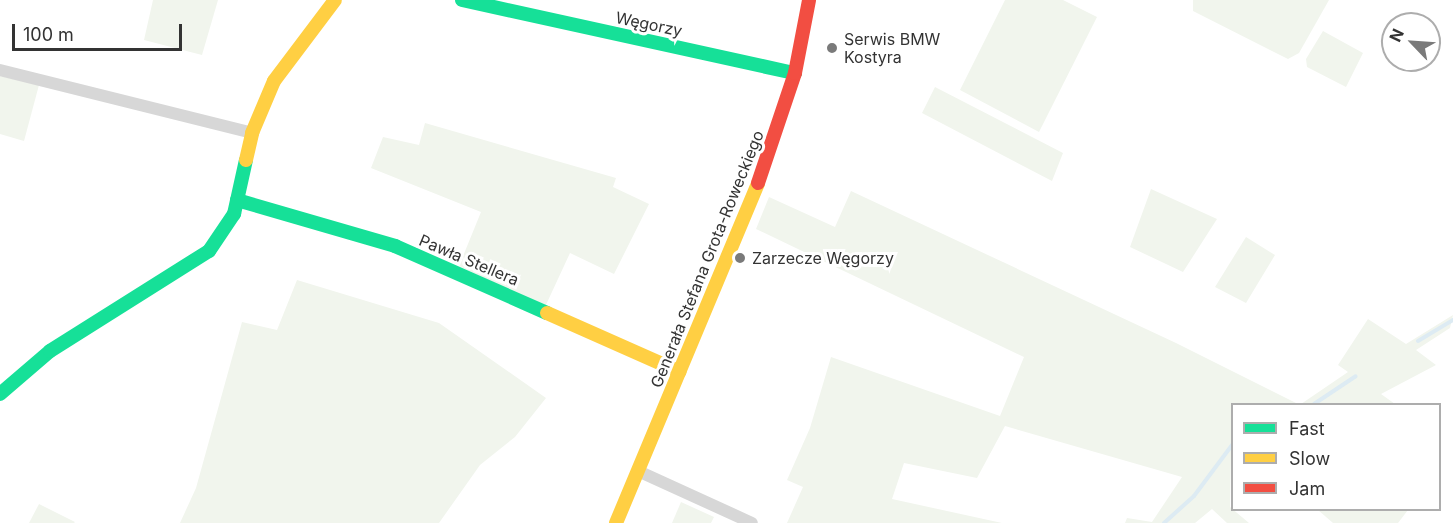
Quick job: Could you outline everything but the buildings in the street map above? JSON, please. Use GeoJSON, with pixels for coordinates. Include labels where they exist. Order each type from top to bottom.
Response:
{"type":"FeatureCollection","features":[{"type":"Feature","properties":{"kind":"street"},"geometry":{"type":"LineString","coordinates":[[0,394],[50,351],[209,250],[227,228],[237,200],[252,134],[274,81],[335,0]]}},
{"type":"Feature","properties":{"kind":"street","name":"Węgorzy"},"geometry":{"type":"LineString","coordinates":[[462,0],[795,73]]}},
{"type":"Feature","properties":{"kind":"street","name":"Generała Stefana Grota-Roweckiego"},"geometry":{"type":"LineString","coordinates":[[616,523],[763,169],[795,73],[809,0]]}},
{"type":"Feature","properties":{"kind":"street"},"geometry":{"type":"LineString","coordinates":[[0,70],[252,134]]}},
{"type":"Feature","properties":{"kind":"street","name":"Pawła Stellera"},"geometry":{"type":"LineString","coordinates":[[237,200],[395,246],[680,372]]}},
{"type":"Feature","properties":{"kind":"street"},"geometry":{"type":"LineString","coordinates":[[638,471],[752,523]]}},
{"type":"Feature","properties":{"kind":"shaded area"},"geometry":{"type":"Polygon","coordinates":[[[153,0],[218,0],[202,55],[144,40],[153,0]]]}},
{"type":"Feature","properties":{"kind":"shaded area"},"geometry":{"type":"Polygon","coordinates":[[[1005,0],[1063,0],[1097,17],[1039,132],[960,90],[1005,0]]]}},
{"type":"Feature","properties":{"kind":"shaded area"},"geometry":{"type":"Polygon","coordinates":[[[1193,0],[1329,0],[1299,53],[1288,59],[1193,11],[1193,0]]]}},
{"type":"Feature","properties":{"kind":"shaded area"},"geometry":{"type":"Polygon","coordinates":[[[1323,31],[1363,53],[1346,87],[1307,67],[1306,59],[1323,31]]]}},
{"type":"Feature","properties":{"kind":"shaded area"},"geometry":{"type":"Polygon","coordinates":[[[0,76],[39,85],[24,141],[0,134],[0,76]]]}},
{"type":"Feature","properties":{"kind":"shaded area"},"geometry":{"type":"Polygon","coordinates":[[[935,87],[1063,153],[1052,181],[922,113],[935,87]]]}},
{"type":"Feature","properties":{"kind":"shaded area"},"geometry":{"type":"Polygon","coordinates":[[[425,123],[616,178],[613,187],[649,204],[614,274],[570,253],[545,307],[459,266],[481,212],[371,168],[383,137],[419,145],[425,123]]]}},
{"type":"Feature","properties":{"kind":"shaded area"},"geometry":{"type":"Polygon","coordinates":[[[1151,189],[1217,219],[1183,272],[1130,247],[1151,189]]]}},
{"type":"Feature","properties":{"kind":"shaded area"},"geometry":{"type":"Polygon","coordinates":[[[851,191],[1176,343],[1296,403],[1231,403],[1230,507],[1231,511],[1235,511],[1249,523],[1227,523],[1212,509],[1195,523],[1125,523],[1127,518],[1152,522],[1182,477],[1005,426],[977,478],[904,463],[892,499],[1002,523],[787,523],[803,487],[787,480],[810,428],[831,357],[1000,416],[1024,357],[756,229],[769,197],[835,227],[851,191]]]}},
{"type":"Feature","properties":{"kind":"shaded area"},"geometry":{"type":"Polygon","coordinates":[[[1246,237],[1275,255],[1246,303],[1215,287],[1246,237]]]}},
{"type":"Feature","properties":{"kind":"shaded area"},"geometry":{"type":"Polygon","coordinates":[[[297,280],[439,323],[546,398],[515,437],[480,465],[439,523],[180,523],[196,488],[242,322],[277,330],[297,280]]]}},
{"type":"Feature","properties":{"kind":"shaded area"},"geometry":{"type":"Polygon","coordinates":[[[1453,315],[1450,328],[1416,350],[1436,365],[1381,394],[1394,403],[1302,403],[1348,372],[1338,365],[1368,319],[1406,344],[1453,315]]]}},
{"type":"Feature","properties":{"kind":"shaded area"},"geometry":{"type":"Polygon","coordinates":[[[681,502],[714,517],[711,523],[672,523],[681,502]]]}},
{"type":"Feature","properties":{"kind":"shaded area"},"geometry":{"type":"Polygon","coordinates":[[[39,504],[75,522],[29,523],[39,504]]]}},
{"type":"Feature","properties":{"kind":"shaded area"},"geometry":{"type":"Polygon","coordinates":[[[1319,511],[1407,511],[1398,523],[1333,523],[1319,511]]]}},
{"type":"Feature","properties":{"kind":"waterway"},"geometry":{"type":"LineString","coordinates":[[1418,341],[1453,320]]}},
{"type":"Feature","properties":{"kind":"waterway"},"geometry":{"type":"LineString","coordinates":[[1316,403],[1356,376]]}},
{"type":"Feature","properties":{"kind":"waterway"},"geometry":{"type":"LineString","coordinates":[[1164,523],[1194,496],[1231,446]]}},
{"type":"Feature","properties":{"kind":"traffic: fast"},"geometry":{"type":"LineString","coordinates":[[462,0],[795,73]]}},
{"type":"Feature","properties":{"kind":"traffic: fast"},"geometry":{"type":"LineString","coordinates":[[0,394],[50,351],[209,251],[234,214],[246,160]]}},
{"type":"Feature","properties":{"kind":"traffic: fast"},"geometry":{"type":"LineString","coordinates":[[237,200],[395,246],[547,313]]}},
{"type":"Feature","properties":{"kind":"traffic: slow"},"geometry":{"type":"LineString","coordinates":[[246,160],[252,133],[274,81],[335,0]]}},
{"type":"Feature","properties":{"kind":"traffic: slow"},"geometry":{"type":"LineString","coordinates":[[616,523],[758,183]]}},
{"type":"Feature","properties":{"kind":"traffic: slow"},"geometry":{"type":"LineString","coordinates":[[547,313],[680,372]]}},
{"type":"Feature","properties":{"kind":"traffic: jam"},"geometry":{"type":"LineString","coordinates":[[758,183],[795,73],[809,0]]}},
{"type":"Feature","properties":{"kind":"place","name":"Serwis BMW Kostyra"},"geometry":{"type":"Point","coordinates":[832,48]}},
{"type":"Feature","properties":{"kind":"place","name":"Zarzecze Węgorzy"},"geometry":{"type":"Point","coordinates":[740,258]}}]}
